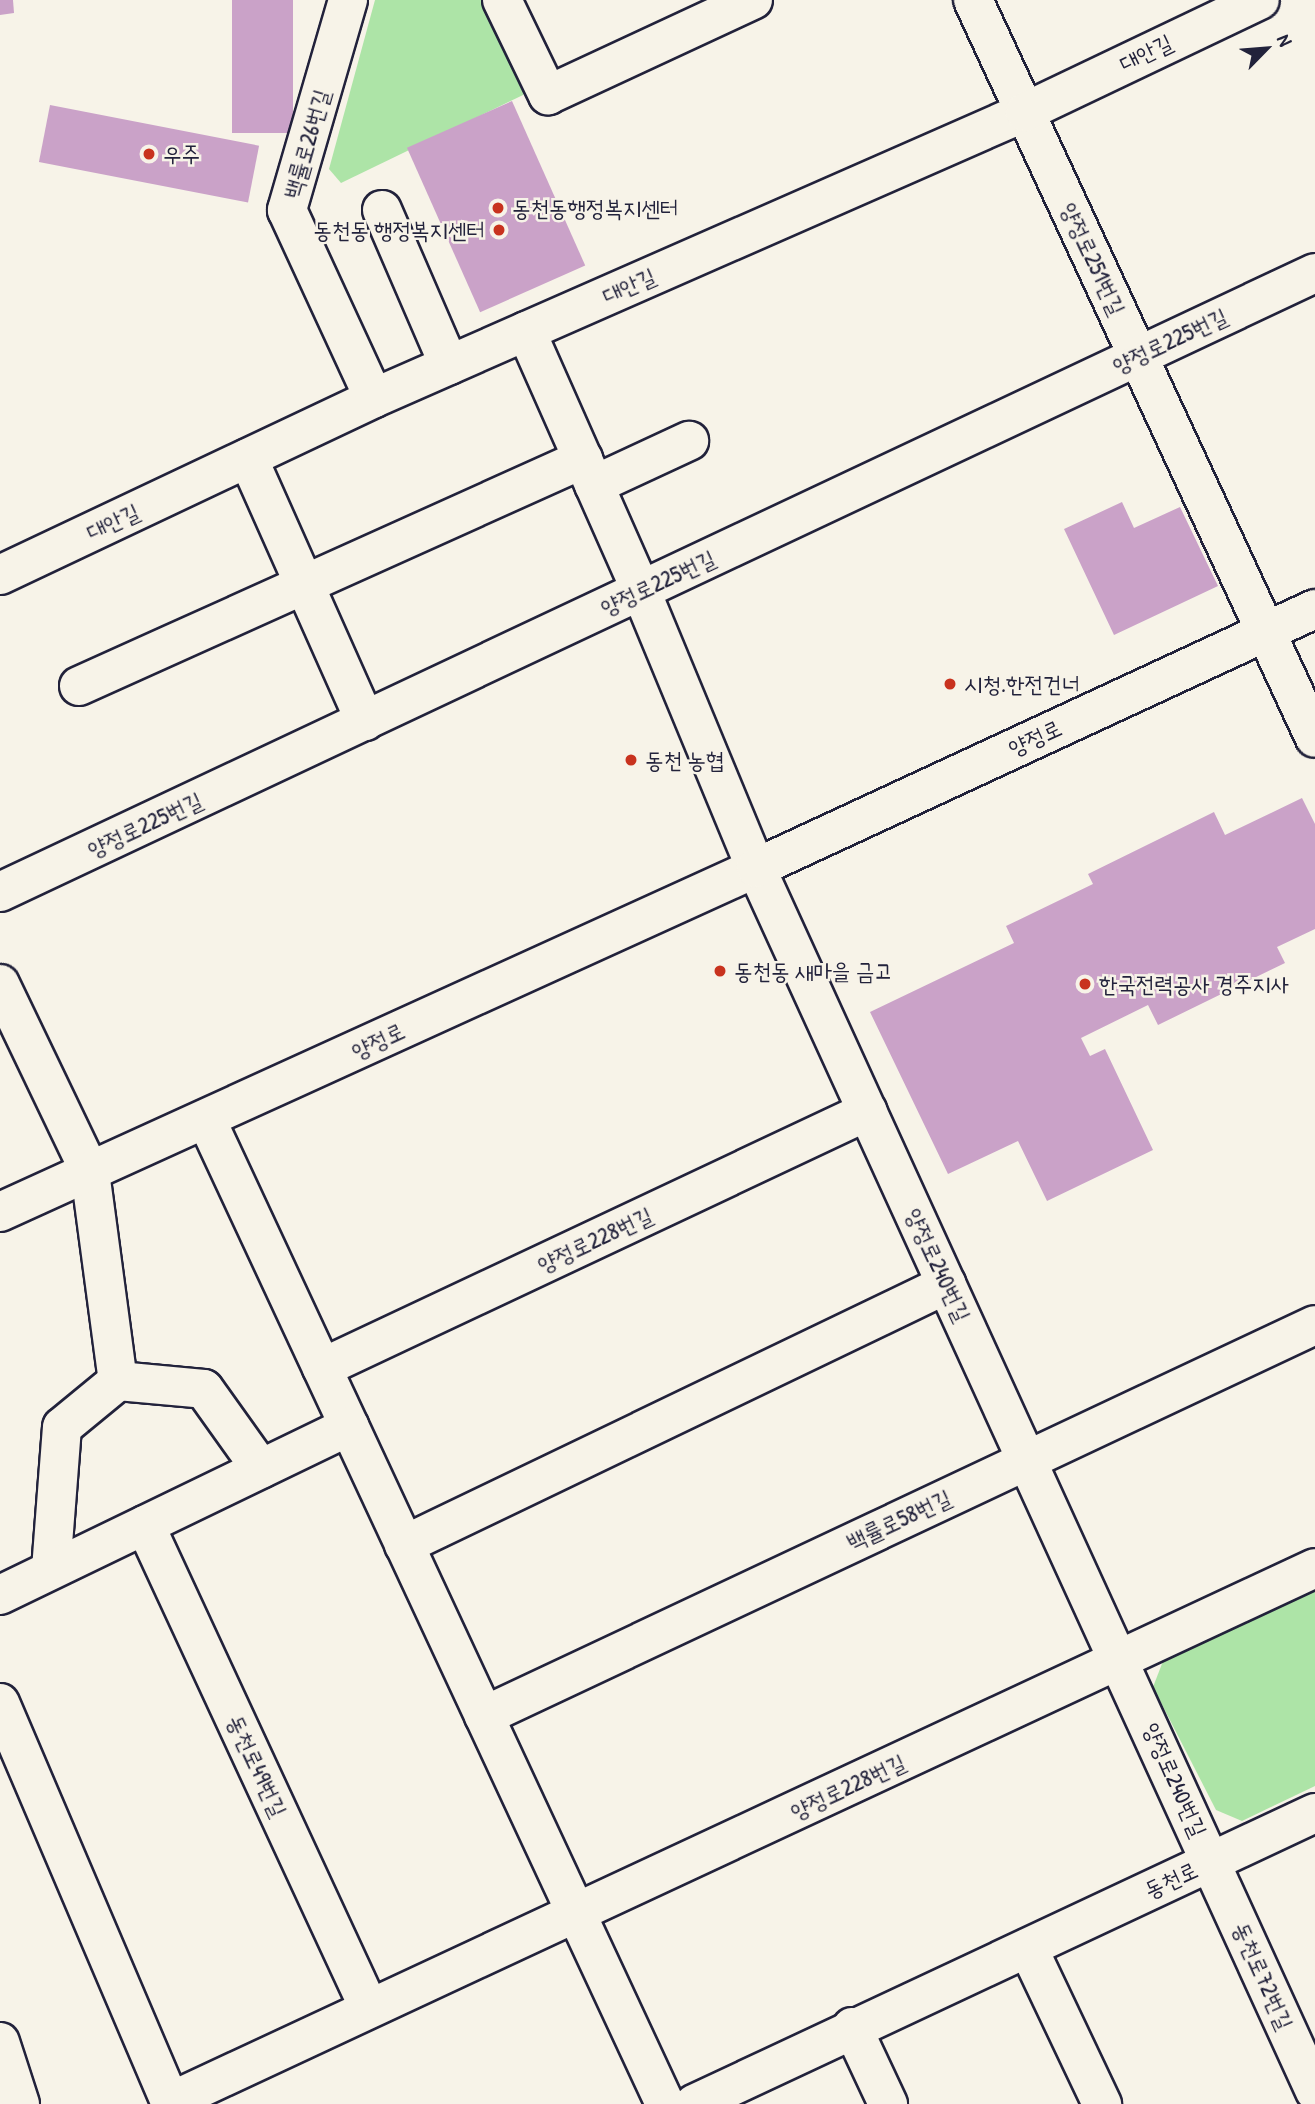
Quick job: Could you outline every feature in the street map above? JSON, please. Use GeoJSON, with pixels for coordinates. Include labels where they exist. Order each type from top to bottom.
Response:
{"type":"FeatureCollection","features":[{"type":"Feature","properties":{"kind":"street","name":"백률로26번길"},"geometry":{"type":"LineString","coordinates":[[348,0],[288,210],[374,398]]}},
{"type":"Feature","properties":{"kind":"street"},"geometry":{"type":"LineString","coordinates":[[502,0],[548,95],[743,2]]}},
{"type":"Feature","properties":{"kind":"street","name":"양정로251번길"},"geometry":{"type":"LineString","coordinates":[[973,0],[1315,738]]}},
{"type":"Feature","properties":{"kind":"street","name":"대안길"},"geometry":{"type":"LineString","coordinates":[[0,575],[374,398],[1025,112],[1192,14],[1260,0]]}},
{"type":"Feature","properties":{"kind":"street"},"geometry":{"type":"LineString","coordinates":[[382,210],[449,365]]}},
{"type":"Feature","properties":{"kind":"street","name":"양정로225번길"},"geometry":{"type":"LineString","coordinates":[[0,892],[1315,273]]}},
{"type":"Feature","properties":{"kind":"street"},"geometry":{"type":"LineString","coordinates":[[526,331],[641,592],[756,868]]}},
{"type":"Feature","properties":{"kind":"street"},"geometry":{"type":"LineString","coordinates":[[79,686],[305,587],[588,472],[690,441]]}},
{"type":"Feature","properties":{"kind":"street"},"geometry":{"type":"LineString","coordinates":[[248,458],[365,721]]}},
{"type":"Feature","properties":{"kind":"street","name":"양정로"},"geometry":{"type":"LineString","coordinates":[[0,1212],[756,868],[1315,609]]}},
{"type":"Feature","properties":{"kind":"street","name":"양정로240번길"},"geometry":{"type":"LineString","coordinates":[[756,868],[1212,1861]]}},
{"type":"Feature","properties":{"kind":"street"},"geometry":{"type":"LineString","coordinates":[[0,984],[90,1172],[118,1381]]}},
{"type":"Feature","properties":{"kind":"street","name":"양정로228번길"},"geometry":{"type":"LineString","coordinates":[[322,1368],[868,1111]]}},
{"type":"Feature","properties":{"kind":"street"},"geometry":{"type":"LineString","coordinates":[[206,1119],[665,2104]]}},
{"type":"Feature","properties":{"kind":"street"},"geometry":{"type":"LineString","coordinates":[[404,1545],[947,1284]]}},
{"type":"Feature","properties":{"kind":"street","name":"백률로58번길"},"geometry":{"type":"LineString","coordinates":[[484,1716],[1315,1325]]}},
{"type":"Feature","properties":{"kind":"street"},"geometry":{"type":"LineString","coordinates":[[51,1570],[62,1427],[118,1381],[204,1390],[261,1469]]}},
{"type":"Feature","properties":{"kind":"street"},"geometry":{"type":"LineString","coordinates":[[0,1595],[349,1426]]}},
{"type":"Feature","properties":{"kind":"street","name":"동천로49번길"},"geometry":{"type":"LineString","coordinates":[[145,1525],[369,2008]]}},
{"type":"Feature","properties":{"kind":"street"},"geometry":{"type":"LineString","coordinates":[[1121,1661],[1315,1568]]}},
{"type":"Feature","properties":{"kind":"street","name":"양정로228번길"},"geometry":{"type":"LineString","coordinates":[[575,1913],[1121,1661]]}},
{"type":"Feature","properties":{"kind":"street"},"geometry":{"type":"LineString","coordinates":[[0,1703],[171,2103],[575,1913]]}},
{"type":"Feature","properties":{"kind":"street","name":"동천로"},"geometry":{"type":"LineString","coordinates":[[694,2104],[852,2027],[1028,1948],[1315,1813]]}},
{"type":"Feature","properties":{"kind":"street","name":"동천로72번길"},"geometry":{"type":"LineString","coordinates":[[1212,1861],[1315,2091]]}},
{"type":"Feature","properties":{"kind":"street"},"geometry":{"type":"LineString","coordinates":[[1028,1948],[1102,2104]]}},
{"type":"Feature","properties":{"kind":"street"},"geometry":{"type":"LineString","coordinates":[[852,2027],[888,2104]]}},
{"type":"Feature","properties":{"kind":"street"},"geometry":{"type":"LineString","coordinates":[[0,2042],[20,2104]]}},
{"type":"Feature","properties":{"kind":"green space"},"geometry":{"type":"Polygon","coordinates":[[[375,0],[495,0],[527,77],[523,95],[341,183],[329,169],[375,0]]]}},
{"type":"Feature","properties":{"kind":"green space"},"geometry":{"type":"Polygon","coordinates":[[[1315,1586],[1315,1786],[1242,1821],[1216,1810],[1153,1687],[1165,1656],[1315,1586]]]}},
{"type":"Feature","properties":{"kind":"building"},"geometry":{"type":"Polygon","coordinates":[[[0,0],[13,0],[14,13],[0,15],[0,0]]]}},
{"type":"Feature","properties":{"kind":"building","name":"우주"},"geometry":{"type":"Polygon","coordinates":[[[232,0],[293,0],[293,133],[232,133],[232,0]]]}},
{"type":"Feature","properties":{"kind":"building","name":"동천동행정복지센터"},"geometry":{"type":"Polygon","coordinates":[[[512,101],[585,265],[480,312],[407,148],[512,101]]]}},
{"type":"Feature","properties":{"kind":"building","name":"우주"},"geometry":{"type":"Polygon","coordinates":[[[50,105],[259,146],[248,203],[39,162],[50,105]]]}},
{"type":"Feature","properties":{"kind":"building"},"geometry":{"type":"Polygon","coordinates":[[[1122,502],[1134,528],[1180,507],[1218,586],[1114,635],[1064,529],[1122,502]]]}},
{"type":"Feature","properties":{"kind":"building","name":"한국전력공사 경주지사"},"geometry":{"type":"Polygon","coordinates":[[[1302,798],[1315,824],[1315,929],[1277,947],[1285,963],[1158,1025],[1148,1005],[1081,1038],[1090,1056],[1105,1049],[1153,1150],[1047,1201],[1018,1141],[948,1174],[870,1012],[1014,943],[1006,926],[1093,884],[1088,874],[1214,812],[1225,835],[1302,798]]]}},
{"type":"Feature","properties":{"kind":"place","name":"우주"},"geometry":{"type":"Point","coordinates":[149,154]}},
{"type":"Feature","properties":{"kind":"place","name":"동천동행정복지센터"},"geometry":{"type":"Point","coordinates":[498,208]}},
{"type":"Feature","properties":{"kind":"place","name":"동천동 행정복지센터"},"geometry":{"type":"Point","coordinates":[499,230]}},
{"type":"Feature","properties":{"kind":"place","name":"시청.한전건너"},"geometry":{"type":"Point","coordinates":[950,684]}},
{"type":"Feature","properties":{"kind":"place","name":"동천 농협"},"geometry":{"type":"Point","coordinates":[631,760]}},
{"type":"Feature","properties":{"kind":"place","name":"동천동 새마을 금고"},"geometry":{"type":"Point","coordinates":[720,971]}},
{"type":"Feature","properties":{"kind":"place","name":"한국전력공사 경주지사"},"geometry":{"type":"Point","coordinates":[1085,984]}}]}
